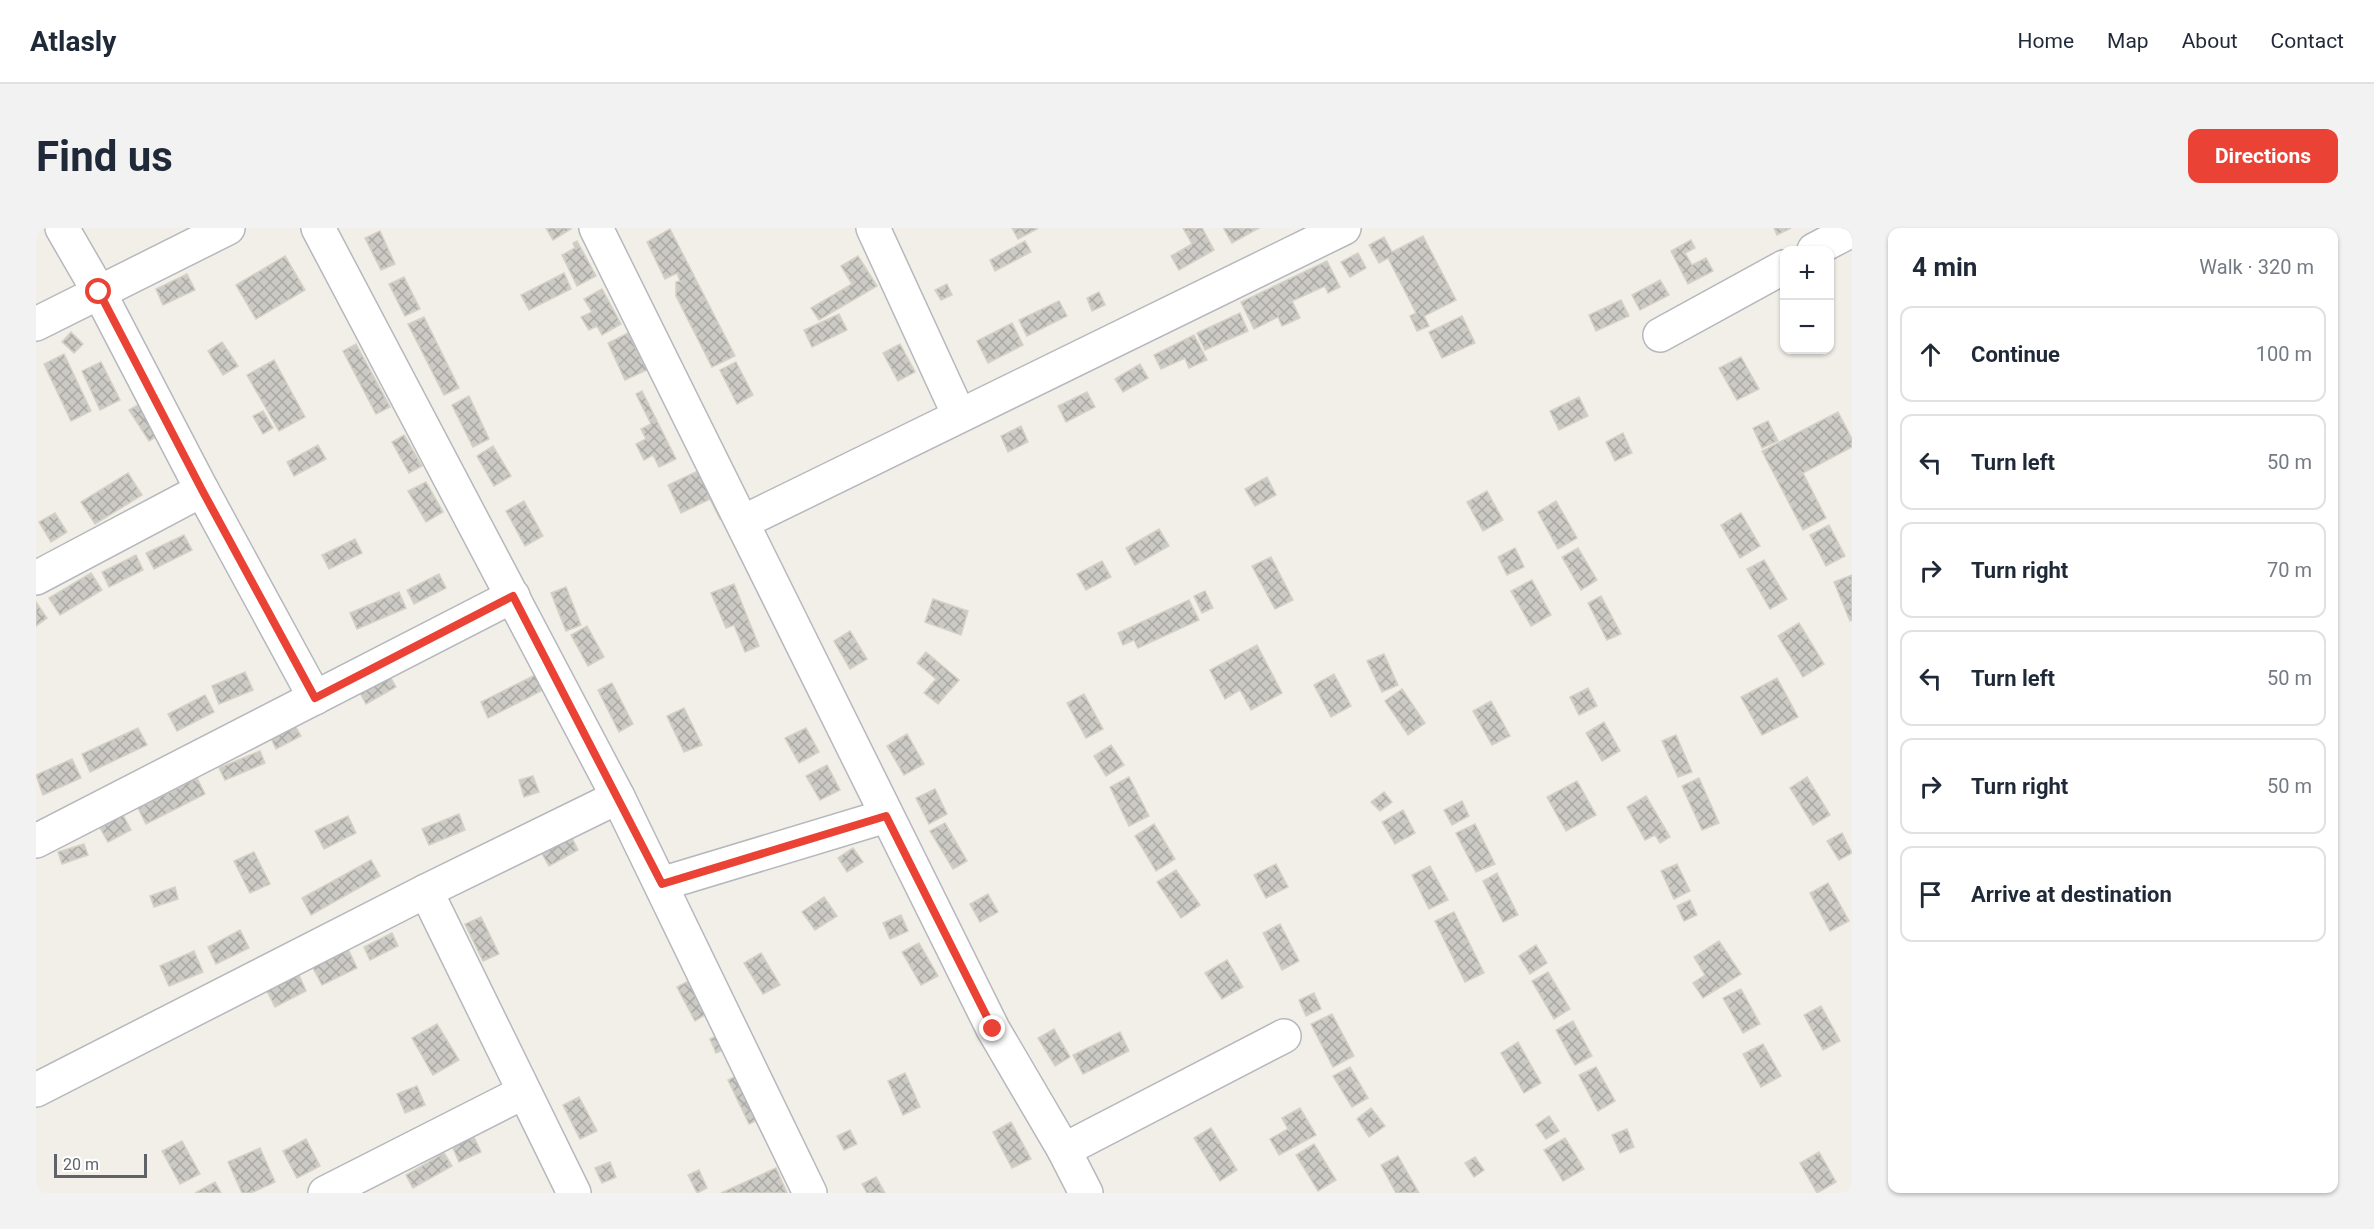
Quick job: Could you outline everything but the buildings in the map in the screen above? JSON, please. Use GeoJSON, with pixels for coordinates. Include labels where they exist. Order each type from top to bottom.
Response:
{"type":"FeatureCollection","features":[{"type":"Feature","properties":{"kind":"street"},"geometry":{"type":"LineString","coordinates":[[62,228],[99,292],[202,490],[315,698]]}},
{"type":"Feature","properties":{"kind":"street"},"geometry":{"type":"LineString","coordinates":[[36,324],[228,228]]}},
{"type":"Feature","properties":{"kind":"street"},"geometry":{"type":"LineString","coordinates":[[318,228],[618,797],[810,1193]]}},
{"type":"Feature","properties":{"kind":"street"},"geometry":{"type":"LineString","coordinates":[[596,228],[993,1029],[1064,1150],[1086,1193]]}},
{"type":"Feature","properties":{"kind":"street"},"geometry":{"type":"LineString","coordinates":[[873,228],[959,416]]}},
{"type":"Feature","properties":{"kind":"street"},"geometry":{"type":"LineString","coordinates":[[742,522],[1344,228]]}},
{"type":"Feature","properties":{"kind":"street"},"geometry":{"type":"LineString","coordinates":[[1822,246],[1852,230]]}},
{"type":"Feature","properties":{"kind":"street"},"geometry":{"type":"LineString","coordinates":[[1660,335],[1780,270]]}},
{"type":"Feature","properties":{"kind":"street"},"geometry":{"type":"LineString","coordinates":[[36,578],[202,490]]}},
{"type":"Feature","properties":{"kind":"street"},"geometry":{"type":"LineString","coordinates":[[36,841],[513,596]]}},
{"type":"Feature","properties":{"kind":"street"},"geometry":{"type":"LineString","coordinates":[[36,1090],[426,891],[618,797]]}},
{"type":"Feature","properties":{"kind":"street"},"geometry":{"type":"LineString","coordinates":[[662,884],[886,816]]}},
{"type":"Feature","properties":{"kind":"street"},"geometry":{"type":"LineString","coordinates":[[426,891],[574,1193]]}},
{"type":"Feature","properties":{"kind":"street"},"geometry":{"type":"LineString","coordinates":[[1064,1150],[1284,1036]]}},
{"type":"Feature","properties":{"kind":"street"},"geometry":{"type":"LineString","coordinates":[[325,1193],[524,1092]]}},
{"type":"Feature","properties":{"kind":"route"},"geometry":{"type":"LineString","coordinates":[[99,292],[202,490],[315,698],[513,596],[662,884],[886,816],[993,1029]]}}]}
